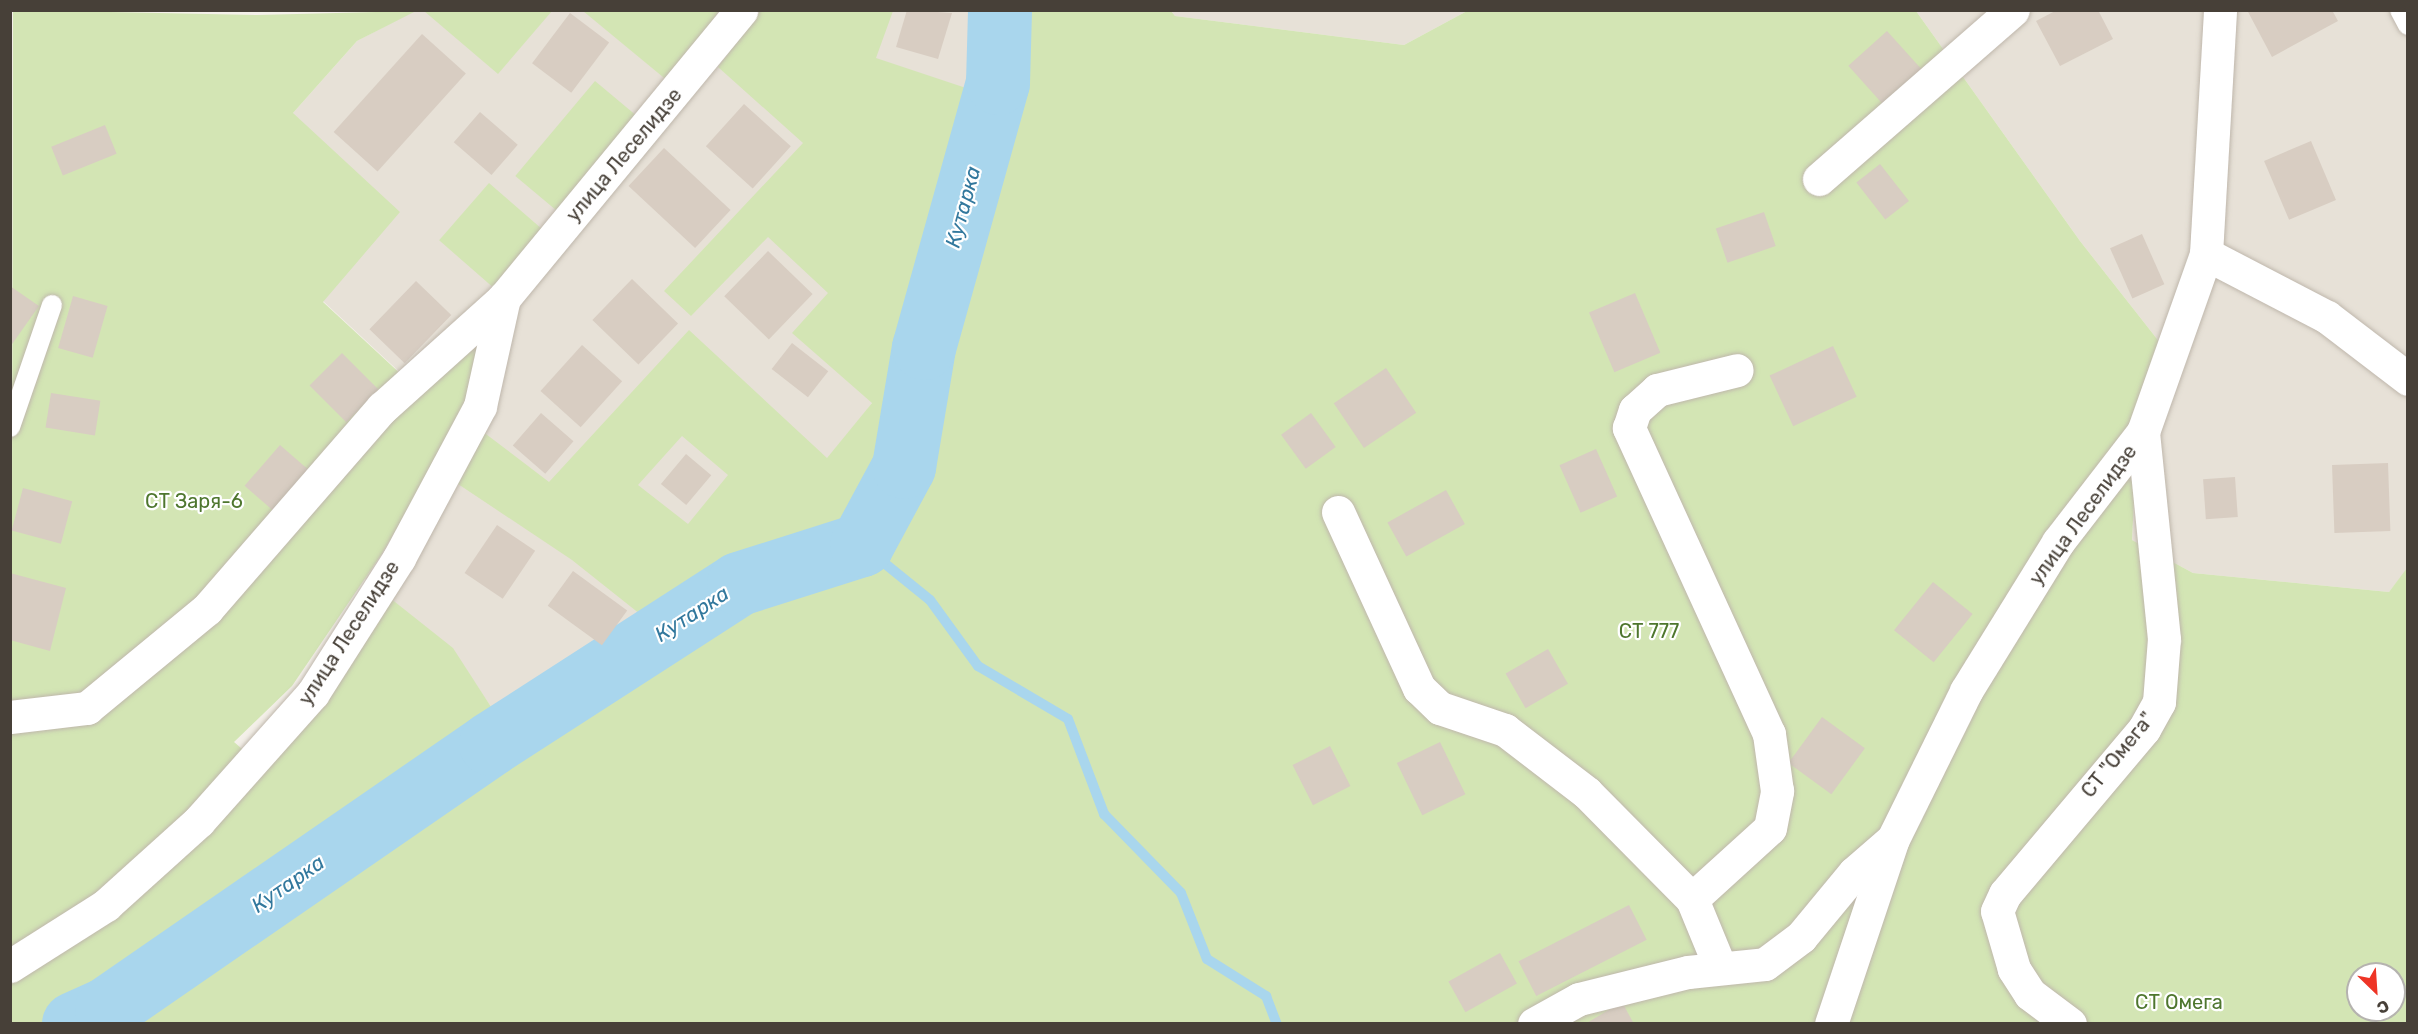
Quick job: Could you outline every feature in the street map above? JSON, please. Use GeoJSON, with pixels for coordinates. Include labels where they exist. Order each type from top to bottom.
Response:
{"type":"FeatureCollection","features":[{"type":"Feature","properties":{"kind":"street","name":"улица Леселидзе"},"geometry":{"type":"LineString","coordinates":[[10,717],[87,708],[207,609],[382,408],[504,298],[741,10]]}},
{"type":"Feature","properties":{"kind":"street"},"geometry":{"type":"LineString","coordinates":[[1819,179],[2013,10]]}},
{"type":"Feature","properties":{"kind":"street","name":"улица Леселидзе"},"geometry":{"type":"LineString","coordinates":[[1831,1023],[1893,839],[1966,691],[2058,542],[2143,432],[2206,254],[2220,10]]}},
{"type":"Feature","properties":{"kind":"street"},"geometry":{"type":"LineString","coordinates":[[2206,254],[2327,317],[2408,379]]}},
{"type":"Feature","properties":{"kind":"street","name":"улица Леселидзе"},"geometry":{"type":"LineString","coordinates":[[10,966],[106,905],[199,821],[313,693],[399,558],[480,406],[504,298]]}},
{"type":"Feature","properties":{"kind":"street"},"geometry":{"type":"LineString","coordinates":[[1692,899],[1770,828],[1777,791],[1769,734],[1629,428],[1635,410],[1657,390],[1737,370]]}},
{"type":"Feature","properties":{"kind":"street","name":"СТ \"Омега\""},"geometry":{"type":"LineString","coordinates":[[2070,1023],[2030,994],[2014,969],[1997,911],[2013,885],[2144,729],[2159,702],[2164,639],[2143,432]]}},
{"type":"Feature","properties":{"kind":"street"},"geometry":{"type":"LineString","coordinates":[[1338,512],[1419,688],[1440,708],[1505,730],[1587,793],[1692,899],[1720,967]]}},
{"type":"Feature","properties":{"kind":"street"},"geometry":{"type":"LineString","coordinates":[[1534,1023],[1579,999],[1720,967],[1765,964],[1801,937],[1854,873],[1893,839]]}},
{"type":"Feature","properties":{"kind":"lane"},"geometry":{"type":"LineString","coordinates":[[2400,10],[2408,25]]}},
{"type":"Feature","properties":{"kind":"lane"},"geometry":{"type":"LineString","coordinates":[[10,427],[52,305]]}},
{"type":"Feature","properties":{"kind":"shaded area"},"geometry":{"type":"Polygon","coordinates":[[[414,11],[985,11],[986,55],[872,403],[755,562],[497,716],[452,648],[365,579],[381,554],[419,390],[323,301],[293,113],[357,41],[414,11]]]}},
{"type":"Feature","properties":{"kind":"shaded area"},"geometry":{"type":"Polygon","coordinates":[[[1171,11],[1467,11],[1404,45],[1175,16],[1171,11]]]}},
{"type":"Feature","properties":{"kind":"shaded area"},"geometry":{"type":"Polygon","coordinates":[[[1916,11],[2407,11],[2408,568],[2389,592],[2193,573],[2132,540],[2139,403],[2161,344],[2080,241],[1916,11]]]}},
{"type":"Feature","properties":{"kind":"green space"},"geometry":{"type":"Polygon","coordinates":[[[13,10],[257,15],[416,11],[357,41],[293,113],[400,212],[323,302],[418,390],[481,329],[473,399],[381,555],[292,686],[234,742],[263,767],[390,598],[453,648],[497,716],[650,622],[572,560],[449,478],[478,428],[549,482],[689,330],[827,458],[872,403],[792,333],[828,293],[768,237],[691,316],[664,291],[803,143],[718,67],[760,11],[893,11],[876,58],[972,90],[986,55],[1021,27],[1021,11],[1171,11],[1175,16],[1404,45],[1467,11],[1916,11],[2080,241],[2161,344],[2139,403],[2132,540],[2193,573],[2389,592],[2407,568],[2407,1023],[11,1023],[13,10]],[[682,436],[638,485],[688,524],[728,475],[682,436]]]}},
{"type":"Feature","properties":{"kind":"green space"},"geometry":{"type":"Polygon","coordinates":[[[424,11],[552,11],[498,74],[424,11]]]}},
{"type":"Feature","properties":{"kind":"green space"},"geometry":{"type":"Polygon","coordinates":[[[583,11],[719,11],[669,82],[583,11]]]}},
{"type":"Feature","properties":{"kind":"green space"},"geometry":{"type":"Polygon","coordinates":[[[595,81],[637,116],[557,211],[515,176],[595,81]]]}},
{"type":"Feature","properties":{"kind":"green space"},"geometry":{"type":"Polygon","coordinates":[[[489,183],[545,232],[495,289],[439,240],[489,183]]]}},
{"type":"Feature","properties":{"kind":"sand"},"geometry":{"type":"Polygon","coordinates":[[[985,11],[1021,11],[1021,27],[986,55],[985,11]]]}},
{"type":"Feature","properties":{"kind":"building"},"geometry":{"type":"Polygon","coordinates":[[[907,10],[952,13],[938,59],[896,47],[907,10]]]}},
{"type":"Feature","properties":{"kind":"building"},"geometry":{"type":"Polygon","coordinates":[[[2057,10],[2098,10],[2113,39],[2060,66],[2036,21],[2057,10]]]}},
{"type":"Feature","properties":{"kind":"building"},"geometry":{"type":"Polygon","coordinates":[[[2247,10],[2332,10],[2338,21],[2272,57],[2247,10]]]}},
{"type":"Feature","properties":{"kind":"building"},"geometry":{"type":"Polygon","coordinates":[[[570,13],[609,42],[571,93],[532,63],[570,13]]]}},
{"type":"Feature","properties":{"kind":"building"},"geometry":{"type":"Polygon","coordinates":[[[1887,31],[1924,72],[1885,107],[1848,66],[1887,31]]]}},
{"type":"Feature","properties":{"kind":"building"},"geometry":{"type":"Polygon","coordinates":[[[422,34],[466,73],[378,172],[334,132],[422,34]]]}},
{"type":"Feature","properties":{"kind":"building"},"geometry":{"type":"Polygon","coordinates":[[[744,104],[791,146],[753,189],[706,146],[744,104]]]}},
{"type":"Feature","properties":{"kind":"building"},"geometry":{"type":"Polygon","coordinates":[[[480,112],[518,145],[491,175],[454,142],[480,112]]]}},
{"type":"Feature","properties":{"kind":"building"},"geometry":{"type":"Polygon","coordinates":[[[105,125],[117,154],[63,175],[51,147],[105,125]]]}},
{"type":"Feature","properties":{"kind":"building"},"geometry":{"type":"Polygon","coordinates":[[[2311,141],[2336,200],[2289,220],[2264,161],[2311,141]]]}},
{"type":"Feature","properties":{"kind":"building"},"geometry":{"type":"Polygon","coordinates":[[[664,148],[731,210],[695,248],[629,186],[664,148]]]}},
{"type":"Feature","properties":{"kind":"building"},"geometry":{"type":"Polygon","coordinates":[[[1880,164],[1909,201],[1885,220],[1856,182],[1880,164]]]}},
{"type":"Feature","properties":{"kind":"building"},"geometry":{"type":"Polygon","coordinates":[[[1764,212],[1776,246],[1727,263],[1716,229],[1764,212]]]}},
{"type":"Feature","properties":{"kind":"building"},"geometry":{"type":"Polygon","coordinates":[[[2142,234],[2164,284],[2132,298],[2110,248],[2142,234]]]}},
{"type":"Feature","properties":{"kind":"building"},"geometry":{"type":"Polygon","coordinates":[[[768,251],[813,294],[769,339],[724,296],[768,251]]]}},
{"type":"Feature","properties":{"kind":"building"},"geometry":{"type":"Polygon","coordinates":[[[632,279],[678,323],[638,364],[592,320],[632,279]]]}},
{"type":"Feature","properties":{"kind":"building"},"geometry":{"type":"Polygon","coordinates":[[[416,281],[451,315],[405,363],[369,329],[416,281]]]}},
{"type":"Feature","properties":{"kind":"building"},"geometry":{"type":"Polygon","coordinates":[[[10,286],[39,306],[10,347],[10,286]]]}},
{"type":"Feature","properties":{"kind":"building"},"geometry":{"type":"Polygon","coordinates":[[[1635,293],[1660,353],[1614,372],[1589,313],[1635,293]]]}},
{"type":"Feature","properties":{"kind":"building"},"geometry":{"type":"Polygon","coordinates":[[[73,296],[108,306],[93,358],[58,348],[73,296]]]}},
{"type":"Feature","properties":{"kind":"building"},"geometry":{"type":"Polygon","coordinates":[[[792,343],[828,371],[808,397],[772,369],[792,343]]]}},
{"type":"Feature","properties":{"kind":"building"},"geometry":{"type":"Polygon","coordinates":[[[582,345],[622,381],[581,427],[541,391],[582,345]]]}},
{"type":"Feature","properties":{"kind":"building"},"geometry":{"type":"Polygon","coordinates":[[[1833,346],[1857,397],[1793,426],[1770,376],[1833,346]]]}},
{"type":"Feature","properties":{"kind":"building"},"geometry":{"type":"Polygon","coordinates":[[[342,353],[379,390],[346,422],[309,386],[342,353]]]}},
{"type":"Feature","properties":{"kind":"building"},"geometry":{"type":"Polygon","coordinates":[[[1386,368],[1416,413],[1364,448],[1334,403],[1386,368]]]}},
{"type":"Feature","properties":{"kind":"building"},"geometry":{"type":"Polygon","coordinates":[[[51,393],[100,401],[95,435],[46,428],[51,393]]]}},
{"type":"Feature","properties":{"kind":"building"},"geometry":{"type":"Polygon","coordinates":[[[541,413],[573,441],[545,474],[513,445],[541,413]]]}},
{"type":"Feature","properties":{"kind":"building"},"geometry":{"type":"Polygon","coordinates":[[[1311,413],[1336,447],[1306,469],[1281,435],[1311,413]]]}},
{"type":"Feature","properties":{"kind":"building"},"geometry":{"type":"Polygon","coordinates":[[[280,445],[316,476],[281,517],[245,486],[280,445]]]}},
{"type":"Feature","properties":{"kind":"building"},"geometry":{"type":"Polygon","coordinates":[[[1596,449],[1617,497],[1581,513],[1559,465],[1596,449]]]}},
{"type":"Feature","properties":{"kind":"building"},"geometry":{"type":"Polygon","coordinates":[[[686,454],[711,475],[686,505],[661,484],[686,454]]]}},
{"type":"Feature","properties":{"kind":"building"},"geometry":{"type":"Polygon","coordinates":[[[2388,463],[2390,531],[2334,533],[2332,465],[2388,463]]]}},
{"type":"Feature","properties":{"kind":"building"},"geometry":{"type":"Polygon","coordinates":[[[2235,477],[2238,517],[2206,519],[2203,479],[2235,477]]]}},
{"type":"Feature","properties":{"kind":"building"},"geometry":{"type":"Polygon","coordinates":[[[23,488],[72,501],[61,544],[12,531],[23,488]]]}},
{"type":"Feature","properties":{"kind":"building"},"geometry":{"type":"Polygon","coordinates":[[[1446,490],[1465,524],[1406,557],[1387,522],[1446,490]]]}},
{"type":"Feature","properties":{"kind":"building"},"geometry":{"type":"Polygon","coordinates":[[[497,525],[535,551],[503,599],[465,573],[497,525]]]}},
{"type":"Feature","properties":{"kind":"building"},"geometry":{"type":"Polygon","coordinates":[[[573,571],[627,610],[602,645],[548,606],[573,571]]]}},
{"type":"Feature","properties":{"kind":"building"},"geometry":{"type":"Polygon","coordinates":[[[10,573],[66,588],[50,651],[10,640],[10,573]]]}},
{"type":"Feature","properties":{"kind":"building"},"geometry":{"type":"Polygon","coordinates":[[[1933,582],[1973,614],[1934,662],[1894,630],[1933,582]]]}},
{"type":"Feature","properties":{"kind":"building"},"geometry":{"type":"Polygon","coordinates":[[[1548,649],[1568,684],[1526,708],[1506,674],[1548,649]]]}},
{"type":"Feature","properties":{"kind":"building"},"geometry":{"type":"Polygon","coordinates":[[[1822,717],[1865,748],[1831,794],[1788,763],[1822,717]]]}},
{"type":"Feature","properties":{"kind":"building"},"geometry":{"type":"Polygon","coordinates":[[[1440,742],[1465,794],[1422,815],[1397,763],[1440,742]]]}},
{"type":"Feature","properties":{"kind":"building"},"geometry":{"type":"Polygon","coordinates":[[[1330,746],[1350,786],[1313,805],[1293,765],[1330,746]]]}},
{"type":"Feature","properties":{"kind":"building"},"geometry":{"type":"Polygon","coordinates":[[[1629,905],[1647,940],[1536,996],[1519,961],[1629,905]]]}},
{"type":"Feature","properties":{"kind":"building"},"geometry":{"type":"Polygon","coordinates":[[[1500,953],[1517,984],[1465,1012],[1448,982],[1500,953]]]}},
{"type":"Feature","properties":{"kind":"building"},"geometry":{"type":"Polygon","coordinates":[[[1622,1002],[1634,1024],[1585,1024],[1622,1002]]]}},
{"type":"Feature","properties":{"kind":"waterway","name":"Кутарка"},"geometry":{"type":"LineString","coordinates":[[74,1024],[107,1009],[491,744],[739,584],[862,545],[904,467],[924,348],[998,83],[1000,10]]}},
{"type":"Feature","properties":{"kind":"waterway"},"geometry":{"type":"LineString","coordinates":[[862,545],[930,600],[978,666],[1068,719],[1104,814],[1181,893],[1207,959],[1266,996],[1277,1024]]}},
{"type":"Feature","properties":{"kind":"park label","name":"СТ Заря-6"},"geometry":{"type":"Point","coordinates":[194,501]}},
{"type":"Feature","properties":{"kind":"park label","name":"СТ 777"},"geometry":{"type":"Point","coordinates":[1649,631]}},
{"type":"Feature","properties":{"kind":"park label","name":"СТ Омега"},"geometry":{"type":"Point","coordinates":[2179,1002]}}]}
